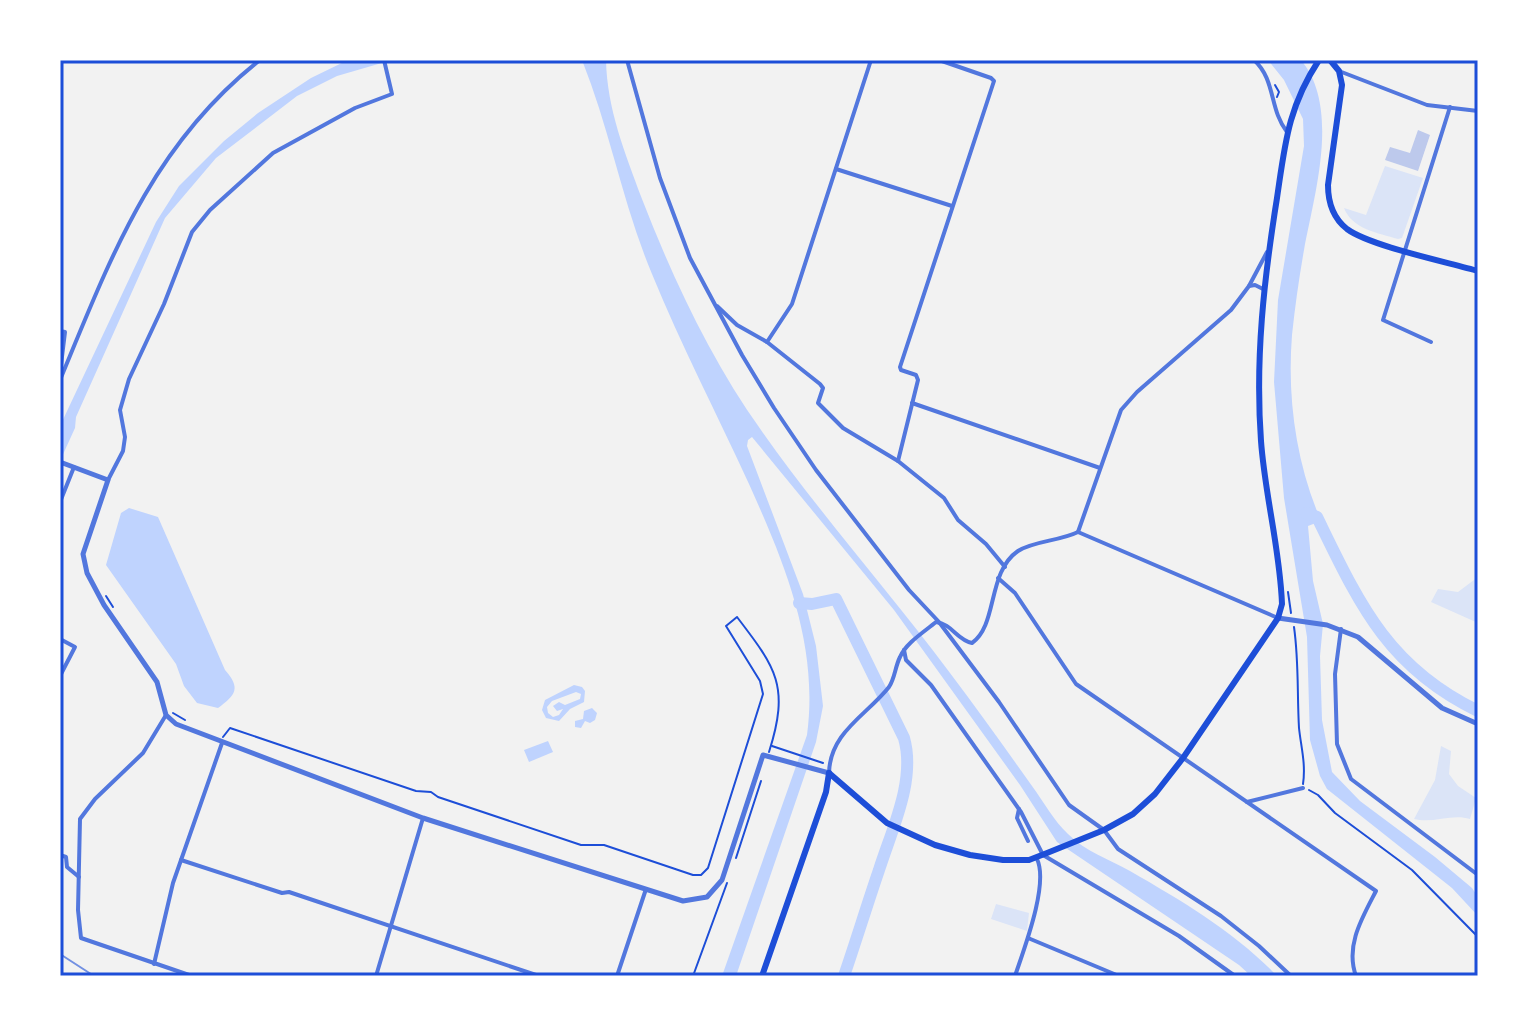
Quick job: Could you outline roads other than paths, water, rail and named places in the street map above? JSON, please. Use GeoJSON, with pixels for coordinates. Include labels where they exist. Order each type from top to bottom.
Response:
{"type":"FeatureCollection","features":[{"type":"Feature","properties":{"kind":"main road"},"geometry":{"type":"LineString","coordinates":[[827,770],[887,823],[902,831],[970,855],[1029,860],[1104,830],[1133,814],[1155,794],[1183,758],[1278,618],[1282,604],[1261,438],[1258,365],[1263,289],[1289,123],[1300,92],[1319,60]]}},
{"type":"Feature","properties":{"kind":"main road"},"geometry":{"type":"LineString","coordinates":[[1330,60],[1339,71],[1342,85],[1328,185],[1329,201],[1339,221],[1355,234],[1478,271]]}},
{"type":"Feature","properties":{"kind":"main road"},"geometry":{"type":"LineString","coordinates":[[763,976],[826,792],[827,770]]}},
{"type":"Feature","properties":{"kind":"street"},"geometry":{"type":"LineString","coordinates":[[60,377],[140,200],[189,128],[227,86],[260,60]]}},
{"type":"Feature","properties":{"kind":"street"},"geometry":{"type":"LineString","coordinates":[[384,60],[392,94],[355,108],[273,153],[210,210],[192,232],[164,304],[129,379],[120,410],[125,437],[123,451],[108,480],[83,554],[87,573],[104,605],[157,682],[168,713],[176,724],[423,818],[683,901],[707,897],[722,880],[763,755],[827,770],[844,731],[886,690],[904,650],[937,622]]}},
{"type":"Feature","properties":{"kind":"street"},"geometry":{"type":"LineString","coordinates":[[627,60],[647,134],[690,258],[774,408],[816,470],[999,702],[1069,805],[1104,830],[1118,849],[1221,916],[1291,976]]}},
{"type":"Feature","properties":{"kind":"street"},"geometry":{"type":"LineString","coordinates":[[767,342],[792,304],[871,60]]}},
{"type":"Feature","properties":{"kind":"street"},"geometry":{"type":"LineString","coordinates":[[898,461],[918,380],[916,375],[900,367],[994,81],[939,60]]}},
{"type":"Feature","properties":{"kind":"street"},"geometry":{"type":"LineString","coordinates":[[1254,60],[1266,74],[1273,90],[1273,104],[1279,121],[1287,133]]}},
{"type":"Feature","properties":{"kind":"street"},"geometry":{"type":"LineString","coordinates":[[1339,71],[1427,105],[1478,111]]}},
{"type":"Feature","properties":{"kind":"street"},"geometry":{"type":"LineString","coordinates":[[1431,342],[1383,320],[1450,107]]}},
{"type":"Feature","properties":{"kind":"street"},"geometry":{"type":"LineString","coordinates":[[836,169],[953,207]]}},
{"type":"Feature","properties":{"kind":"street"},"geometry":{"type":"LineString","coordinates":[[1078,532],[1121,410],[1137,392],[1231,310],[1249,286],[1268,250]]}},
{"type":"Feature","properties":{"kind":"street"},"geometry":{"type":"LineString","coordinates":[[1249,286],[1263,289]]}},
{"type":"Feature","properties":{"kind":"street"},"geometry":{"type":"LineString","coordinates":[[715,304],[737,325],[767,342],[820,384],[823,388],[818,403],[827,415],[859,439],[898,461],[944,498],[958,520],[986,544],[1005,567]]}},
{"type":"Feature","properties":{"kind":"street"},"geometry":{"type":"LineString","coordinates":[[60,331],[65,332],[60,377]]}},
{"type":"Feature","properties":{"kind":"street"},"geometry":{"type":"LineString","coordinates":[[912,403],[1100,468]]}},
{"type":"Feature","properties":{"kind":"street"},"geometry":{"type":"LineString","coordinates":[[60,462],[108,480]]}},
{"type":"Feature","properties":{"kind":"street"},"geometry":{"type":"LineString","coordinates":[[60,502],[72,467]]}},
{"type":"Feature","properties":{"kind":"street"},"geometry":{"type":"LineString","coordinates":[[937,622],[948,625],[965,642],[972,643],[979,638],[998,578],[1021,549],[1078,532],[1278,618],[1341,629],[1366,641],[1442,708],[1478,724]]}},
{"type":"Feature","properties":{"kind":"street"},"geometry":{"type":"LineString","coordinates":[[998,578],[1015,593],[1076,684],[1376,891],[1355,930],[1351,963],[1356,976]]}},
{"type":"Feature","properties":{"kind":"street"},"geometry":{"type":"LineString","coordinates":[[1341,629],[1335,674],[1337,744],[1351,779],[1478,875]]}},
{"type":"Feature","properties":{"kind":"street"},"geometry":{"type":"LineString","coordinates":[[60,639],[75,647],[60,676]]}},
{"type":"Feature","properties":{"kind":"street"},"geometry":{"type":"LineString","coordinates":[[904,650],[906,660],[931,685],[1019,809],[1042,856],[1028,938],[1015,976]]}},
{"type":"Feature","properties":{"kind":"street"},"geometry":{"type":"LineString","coordinates":[[168,713],[143,753],[95,799],[80,819],[81,938],[192,976]]}},
{"type":"Feature","properties":{"kind":"street"},"geometry":{"type":"LineString","coordinates":[[154,964],[173,883],[222,741]]}},
{"type":"Feature","properties":{"kind":"street"},"geometry":{"type":"LineString","coordinates":[[1247,802],[1303,788]]}},
{"type":"Feature","properties":{"kind":"street"},"geometry":{"type":"LineString","coordinates":[[1019,809],[1017,818],[1028,841]]}},
{"type":"Feature","properties":{"kind":"street"},"geometry":{"type":"LineString","coordinates":[[376,976],[423,818]]}},
{"type":"Feature","properties":{"kind":"street"},"geometry":{"type":"LineString","coordinates":[[60,855],[66,857],[67,867],[79,877]]}},
{"type":"Feature","properties":{"kind":"street"},"geometry":{"type":"LineString","coordinates":[[1042,856],[1179,936],[1235,976]]}},
{"type":"Feature","properties":{"kind":"street"},"geometry":{"type":"LineString","coordinates":[[181,860],[282,893],[289,892],[539,976]]}},
{"type":"Feature","properties":{"kind":"street"},"geometry":{"type":"LineString","coordinates":[[617,976],[646,889]]}},
{"type":"Feature","properties":{"kind":"street"},"geometry":{"type":"LineString","coordinates":[[1028,938],[1119,976]]}},
{"type":"Feature","properties":{"kind":"water"},"geometry":{"type":"Polygon","coordinates":[[[348,60],[392,60],[337,76],[297,96],[216,158],[165,218],[76,417],[75,428],[60,461],[60,426],[156,222],[179,186],[224,141],[258,113],[311,78],[348,60]]]}},
{"type":"Feature","properties":{"kind":"water"},"geometry":{"type":"Polygon","coordinates":[[[582,60],[606,60],[610,96],[629,165],[680,289],[726,376],[761,430],[960,687],[1053,817],[1082,846],[1169,894],[1226,931],[1277,976],[1251,976],[1057,842],[1020,785],[894,610],[752,437],[747,446],[803,594],[816,646],[823,706],[816,742],[736,976],[722,976],[807,735],[808,669],[796,606],[775,544],[652,274],[582,60]]]}},
{"type":"Feature","properties":{"kind":"water"},"geometry":{"type":"Polygon","coordinates":[[[1268,60],[1301,60],[1313,80],[1320,102],[1321,152],[1294,314],[1291,383],[1295,430],[1305,476],[1321,521],[1308,526],[1313,581],[1323,624],[1320,656],[1322,720],[1332,772],[1360,801],[1472,888],[1478,897],[1478,916],[1452,888],[1327,789],[1310,740],[1307,637],[1284,498],[1274,382],[1278,300],[1304,146],[1303,119],[1284,80],[1268,60]]]}},
{"type":"Feature","properties":{"kind":"water"},"geometry":{"type":"Polygon","coordinates":[[[129,508],[158,517],[233,682],[232,695],[218,708],[197,703],[184,686],[176,664],[106,565],[121,513],[129,508]]]}},
{"type":"Feature","properties":{"kind":"water"},"geometry":{"type":"Polygon","coordinates":[[[574,685],[585,691],[584,702],[570,709],[559,721],[546,718],[542,710],[545,700],[574,685]],[[576,692],[552,701],[547,707],[548,713],[553,717],[559,715],[563,709],[557,711],[553,706],[580,699],[581,694],[576,692]]]}},
{"type":"Feature","properties":{"kind":"water"},"geometry":{"type":"Polygon","coordinates":[[[592,708],[597,713],[595,720],[590,723],[585,721],[581,728],[575,727],[575,721],[583,719],[584,711],[592,708]]]}},
{"type":"Feature","properties":{"kind":"water"},"geometry":{"type":"Polygon","coordinates":[[[548,741],[553,752],[529,762],[524,750],[548,741]]]}},
{"type":"Feature","properties":{"kind":"waterway"},"geometry":{"type":"LineString","coordinates":[[1306,513],[1317,517],[1362,605],[1398,653],[1447,694],[1478,711]]}},
{"type":"Feature","properties":{"kind":"waterway"},"geometry":{"type":"LineString","coordinates":[[799,603],[836,599],[904,738],[907,754],[901,804],[844,976]]}},
{"type":"Feature","properties":{"kind":"railway"},"geometry":{"type":"LineString","coordinates":[[60,954],[94,976]]}}]}
